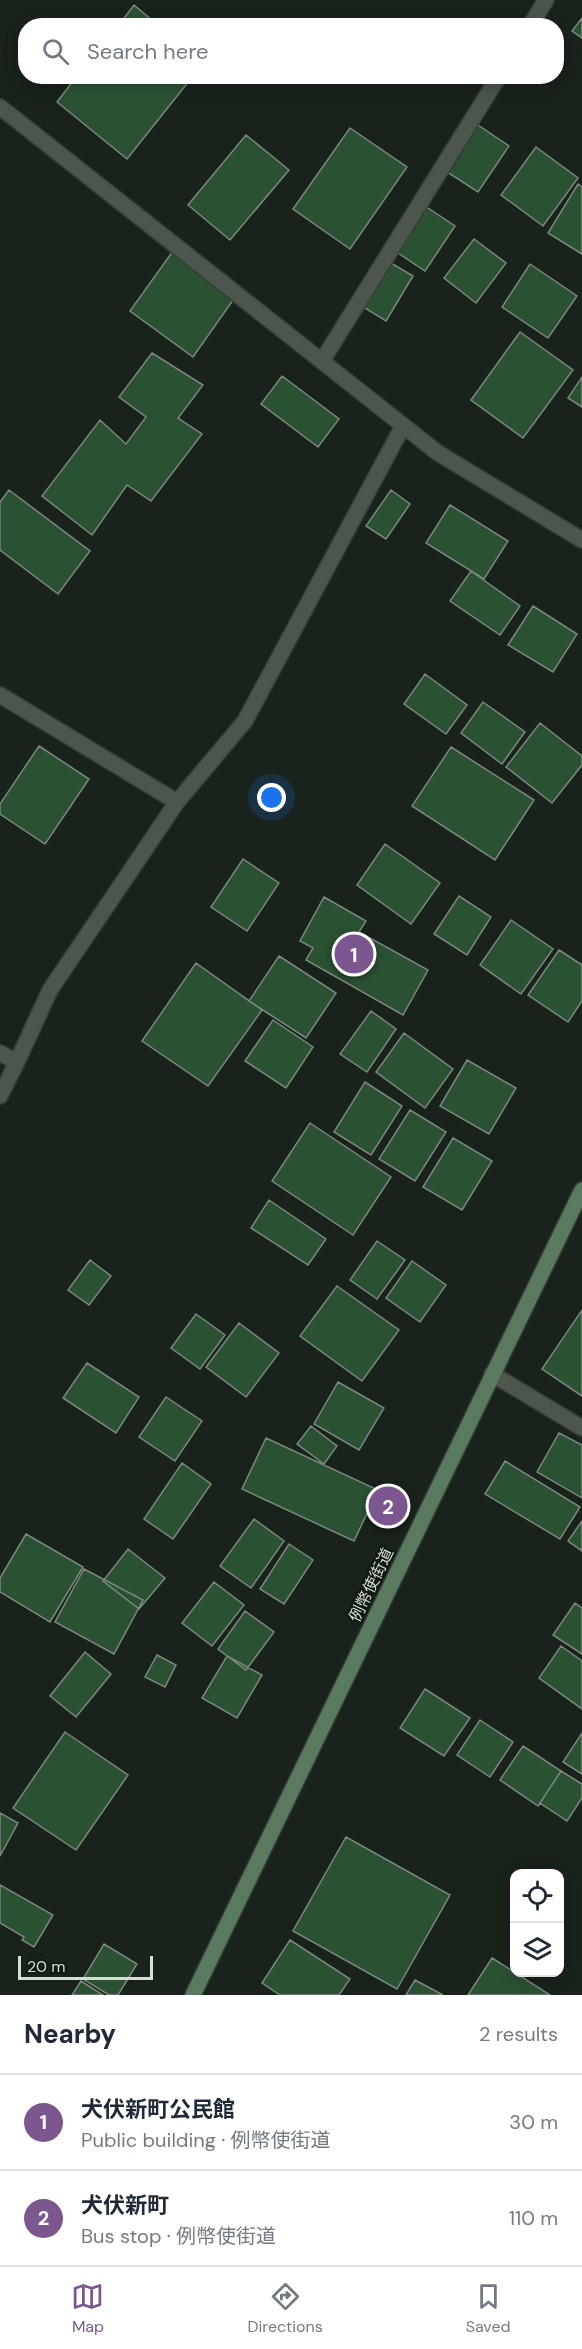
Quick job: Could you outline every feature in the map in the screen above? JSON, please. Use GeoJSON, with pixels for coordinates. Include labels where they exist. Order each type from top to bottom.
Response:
{"type":"FeatureCollection","features":[{"type":"Feature","properties":{"kind":"main road","name":"例幣使街道"},"geometry":{"type":"LineString","coordinates":[[193,1995],[582,1190]]}},
{"type":"Feature","properties":{"kind":"street"},"geometry":{"type":"LineString","coordinates":[[535,18],[546,0]]}},
{"type":"Feature","properties":{"kind":"street"},"geometry":{"type":"LineString","coordinates":[[322,361],[494,84]]}},
{"type":"Feature","properties":{"kind":"street"},"geometry":{"type":"LineString","coordinates":[[0,107],[438,453],[582,540]]}},
{"type":"Feature","properties":{"kind":"street"},"geometry":{"type":"LineString","coordinates":[[0,1096],[50,990],[177,802],[245,721],[403,426]]}},
{"type":"Feature","properties":{"kind":"street"},"geometry":{"type":"LineString","coordinates":[[0,695],[177,802]]}},
{"type":"Feature","properties":{"kind":"street"},"geometry":{"type":"LineString","coordinates":[[0,1053],[17,1062]]}},
{"type":"Feature","properties":{"kind":"street"},"geometry":{"type":"LineString","coordinates":[[492,1374],[582,1428]]}},
{"type":"Feature","properties":{"kind":"building"},"geometry":{"type":"Polygon","coordinates":[[[134,5],[149,18],[124,18],[134,5]]]}},
{"type":"Feature","properties":{"kind":"building"},"geometry":{"type":"Polygon","coordinates":[[[582,18],[582,38],[572,31],[582,18]]]}},
{"type":"Feature","properties":{"kind":"building"},"geometry":{"type":"Polygon","coordinates":[[[71,84],[187,84],[127,159],[57,102],[71,84]]]}},
{"type":"Feature","properties":{"kind":"building"},"geometry":{"type":"Polygon","coordinates":[[[475,123],[509,146],[478,192],[444,170],[475,123]]]}},
{"type":"Feature","properties":{"kind":"building"},"geometry":{"type":"Polygon","coordinates":[[[350,128],[407,167],[350,249],[293,209],[350,128]]]}},
{"type":"Feature","properties":{"kind":"building"},"geometry":{"type":"Polygon","coordinates":[[[246,135],[289,170],[230,240],[188,205],[246,135]]]}},
{"type":"Feature","properties":{"kind":"building"},"geometry":{"type":"Polygon","coordinates":[[[536,147],[578,178],[543,226],[501,195],[536,147]]]}},
{"type":"Feature","properties":{"kind":"building"},"geometry":{"type":"Polygon","coordinates":[[[578,184],[582,187],[582,254],[548,233],[578,184]]]}},
{"type":"Feature","properties":{"kind":"building"},"geometry":{"type":"Polygon","coordinates":[[[425,206],[455,226],[425,271],[395,251],[425,206]]]}},
{"type":"Feature","properties":{"kind":"building"},"geometry":{"type":"Polygon","coordinates":[[[474,239],[506,263],[476,303],[444,278],[474,239]]]}},
{"type":"Feature","properties":{"kind":"building"},"geometry":{"type":"Polygon","coordinates":[[[173,251],[236,296],[193,357],[130,311],[173,251]]]}},
{"type":"Feature","properties":{"kind":"building"},"geometry":{"type":"Polygon","coordinates":[[[386,260],[413,276],[386,321],[360,305],[386,260]]]}},
{"type":"Feature","properties":{"kind":"building"},"geometry":{"type":"Polygon","coordinates":[[[530,264],[577,296],[548,338],[502,307],[530,264]]]}},
{"type":"Feature","properties":{"kind":"building"},"geometry":{"type":"Polygon","coordinates":[[[520,332],[573,370],[523,438],[471,400],[520,332]]]}},
{"type":"Feature","properties":{"kind":"building"},"geometry":{"type":"Polygon","coordinates":[[[152,353],[203,385],[178,418],[202,434],[151,501],[127,485],[92,535],[42,496],[100,420],[126,444],[146,417],[119,397],[152,353]]]}},
{"type":"Feature","properties":{"kind":"building"},"geometry":{"type":"Polygon","coordinates":[[[282,376],[339,419],[318,447],[261,404],[282,376]]]}},
{"type":"Feature","properties":{"kind":"building"},"geometry":{"type":"Polygon","coordinates":[[[582,377],[582,407],[568,398],[582,377]]]}},
{"type":"Feature","properties":{"kind":"building"},"geometry":{"type":"Polygon","coordinates":[[[9,490],[90,551],[58,594],[0,550],[0,502],[9,490]]]}},
{"type":"Feature","properties":{"kind":"building"},"geometry":{"type":"Polygon","coordinates":[[[391,490],[410,504],[386,539],[366,526],[391,490]]]}},
{"type":"Feature","properties":{"kind":"building"},"geometry":{"type":"Polygon","coordinates":[[[450,505],[508,541],[484,579],[426,543],[450,505]]]}},
{"type":"Feature","properties":{"kind":"building"},"geometry":{"type":"Polygon","coordinates":[[[471,571],[520,606],[500,635],[450,601],[471,571]]]}},
{"type":"Feature","properties":{"kind":"building"},"geometry":{"type":"Polygon","coordinates":[[[533,606],[577,634],[553,672],[508,645],[533,606]]]}},
{"type":"Feature","properties":{"kind":"building"},"geometry":{"type":"Polygon","coordinates":[[[425,674],[467,705],[446,734],[404,704],[425,674]]]}},
{"type":"Feature","properties":{"kind":"building"},"geometry":{"type":"Polygon","coordinates":[[[483,702],[525,732],[502,764],[461,733],[483,702]]]}},
{"type":"Feature","properties":{"kind":"building"},"geometry":{"type":"Polygon","coordinates":[[[540,723],[582,756],[582,765],[552,803],[506,767],[540,723]]]}},
{"type":"Feature","properties":{"kind":"building"},"geometry":{"type":"Polygon","coordinates":[[[39,746],[89,779],[45,844],[0,814],[0,804],[39,746]]]}},
{"type":"Feature","properties":{"kind":"building"},"geometry":{"type":"Polygon","coordinates":[[[451,747],[534,800],[495,860],[412,806],[451,747]]]}},
{"type":"Feature","properties":{"kind":"building"},"geometry":{"type":"Polygon","coordinates":[[[385,844],[440,883],[411,924],[357,885],[385,844]]]}},
{"type":"Feature","properties":{"kind":"building"},"geometry":{"type":"Polygon","coordinates":[[[243,859],[279,883],[247,931],[211,907],[243,859]]]}},
{"type":"Feature","properties":{"kind":"building"},"geometry":{"type":"Polygon","coordinates":[[[459,896],[491,917],[467,955],[434,934],[459,896]]]}},
{"type":"Feature","properties":{"kind":"building"},"geometry":{"type":"Polygon","coordinates":[[[324,897],[366,921],[359,932],[428,970],[403,1015],[306,960],[313,948],[300,941],[324,897]]]}},
{"type":"Feature","properties":{"kind":"building"},"geometry":{"type":"Polygon","coordinates":[[[511,920],[553,949],[521,994],[480,965],[511,920]]]}},
{"type":"Feature","properties":{"kind":"building"},"geometry":{"type":"Polygon","coordinates":[[[559,950],[582,965],[582,1001],[568,1022],[528,995],[559,950]]]}},
{"type":"Feature","properties":{"kind":"building"},"geometry":{"type":"Polygon","coordinates":[[[279,956],[336,993],[306,1038],[249,1001],[279,956]]]}},
{"type":"Feature","properties":{"kind":"building"},"geometry":{"type":"Polygon","coordinates":[[[196,963],[262,1010],[208,1086],[142,1041],[196,963]]]}},
{"type":"Feature","properties":{"kind":"building"},"geometry":{"type":"Polygon","coordinates":[[[371,1011],[396,1029],[367,1072],[340,1054],[371,1011]]]}},
{"type":"Feature","properties":{"kind":"building"},"geometry":{"type":"Polygon","coordinates":[[[273,1020],[313,1047],[286,1088],[245,1061],[273,1020]]]}},
{"type":"Feature","properties":{"kind":"building"},"geometry":{"type":"Polygon","coordinates":[[[404,1033],[453,1069],[425,1108],[376,1072],[404,1033]]]}},
{"type":"Feature","properties":{"kind":"building"},"geometry":{"type":"Polygon","coordinates":[[[467,1060],[516,1088],[489,1134],[440,1106],[467,1060]]]}},
{"type":"Feature","properties":{"kind":"building"},"geometry":{"type":"Polygon","coordinates":[[[365,1082],[402,1106],[371,1155],[334,1132],[365,1082]]]}},
{"type":"Feature","properties":{"kind":"building"},"geometry":{"type":"Polygon","coordinates":[[[410,1110],[446,1132],[415,1181],[379,1159],[410,1110]]]}},
{"type":"Feature","properties":{"kind":"building"},"geometry":{"type":"Polygon","coordinates":[[[310,1123],[391,1177],[353,1235],[272,1181],[310,1123]]]}},
{"type":"Feature","properties":{"kind":"building"},"geometry":{"type":"Polygon","coordinates":[[[453,1138],[492,1161],[462,1210],[423,1187],[453,1138]]]}},
{"type":"Feature","properties":{"kind":"building"},"geometry":{"type":"Polygon","coordinates":[[[269,1200],[326,1239],[308,1265],[251,1228],[269,1200]]]}},
{"type":"Feature","properties":{"kind":"building"},"geometry":{"type":"Polygon","coordinates":[[[377,1241],[405,1260],[377,1299],[350,1280],[377,1241]]]}},
{"type":"Feature","properties":{"kind":"building"},"geometry":{"type":"Polygon","coordinates":[[[90,1260],[111,1276],[89,1305],[68,1290],[90,1260]]]}},
{"type":"Feature","properties":{"kind":"building"},"geometry":{"type":"Polygon","coordinates":[[[412,1261],[446,1285],[420,1322],[386,1298],[412,1261]]]}},
{"type":"Feature","properties":{"kind":"building"},"geometry":{"type":"Polygon","coordinates":[[[337,1286],[399,1330],[362,1381],[300,1336],[337,1286]]]}},
{"type":"Feature","properties":{"kind":"building"},"geometry":{"type":"Polygon","coordinates":[[[582,1310],[582,1396],[542,1369],[582,1310]]]}},
{"type":"Feature","properties":{"kind":"building"},"geometry":{"type":"Polygon","coordinates":[[[196,1314],[225,1335],[200,1369],[171,1348],[196,1314]]]}},
{"type":"Feature","properties":{"kind":"building"},"geometry":{"type":"Polygon","coordinates":[[[239,1323],[279,1353],[246,1397],[206,1367],[239,1323]]]}},
{"type":"Feature","properties":{"kind":"building"},"geometry":{"type":"Polygon","coordinates":[[[87,1363],[139,1397],[116,1433],[63,1398],[87,1363]]]}},
{"type":"Feature","properties":{"kind":"building"},"geometry":{"type":"Polygon","coordinates":[[[338,1382],[384,1408],[359,1450],[314,1424],[338,1382]]]}},
{"type":"Feature","properties":{"kind":"building"},"geometry":{"type":"Polygon","coordinates":[[[166,1397],[202,1421],[175,1461],[139,1437],[166,1397]]]}},
{"type":"Feature","properties":{"kind":"building"},"geometry":{"type":"Polygon","coordinates":[[[311,1426],[337,1446],[324,1464],[297,1444],[311,1426]]]}},
{"type":"Feature","properties":{"kind":"building"},"geometry":{"type":"Polygon","coordinates":[[[559,1433],[582,1445],[582,1498],[537,1472],[559,1433]]]}},
{"type":"Feature","properties":{"kind":"building"},"geometry":{"type":"Polygon","coordinates":[[[266,1438],[378,1490],[354,1541],[242,1489],[266,1438]]]}},
{"type":"Feature","properties":{"kind":"building"},"geometry":{"type":"Polygon","coordinates":[[[505,1461],[580,1507],[560,1539],[485,1494],[505,1461]]]}},
{"type":"Feature","properties":{"kind":"building"},"geometry":{"type":"Polygon","coordinates":[[[182,1463],[211,1484],[173,1539],[144,1519],[182,1463]]]}},
{"type":"Feature","properties":{"kind":"building"},"geometry":{"type":"Polygon","coordinates":[[[254,1519],[284,1541],[251,1588],[220,1566],[254,1519]]]}},
{"type":"Feature","properties":{"kind":"building"},"geometry":{"type":"Polygon","coordinates":[[[582,1521],[582,1551],[568,1541],[582,1521]]]}},
{"type":"Feature","properties":{"kind":"building"},"geometry":{"type":"Polygon","coordinates":[[[26,1534],[83,1567],[50,1622],[0,1592],[0,1578],[26,1534]]]}},
{"type":"Feature","properties":{"kind":"building"},"geometry":{"type":"Polygon","coordinates":[[[289,1544],[313,1560],[284,1604],[260,1589],[289,1544]]]}},
{"type":"Feature","properties":{"kind":"building"},"geometry":{"type":"Polygon","coordinates":[[[128,1549],[165,1578],[139,1609],[103,1581],[128,1549]]]}},
{"type":"Feature","properties":{"kind":"building"},"geometry":{"type":"Polygon","coordinates":[[[84,1569],[143,1600],[114,1654],[55,1622],[84,1569]]]}},
{"type":"Feature","properties":{"kind":"building"},"geometry":{"type":"Polygon","coordinates":[[[214,1582],[244,1605],[212,1646],[182,1623],[214,1582]]]}},
{"type":"Feature","properties":{"kind":"building"},"geometry":{"type":"Polygon","coordinates":[[[575,1603],[582,1608],[582,1654],[553,1635],[575,1603]]]}},
{"type":"Feature","properties":{"kind":"building"},"geometry":{"type":"Polygon","coordinates":[[[245,1611],[274,1632],[246,1670],[218,1649],[245,1611]]]}},
{"type":"Feature","properties":{"kind":"building"},"geometry":{"type":"Polygon","coordinates":[[[561,1646],[582,1661],[582,1709],[539,1678],[561,1646]]]}},
{"type":"Feature","properties":{"kind":"building"},"geometry":{"type":"Polygon","coordinates":[[[85,1652],[111,1674],[76,1717],[50,1696],[85,1652]]]}},
{"type":"Feature","properties":{"kind":"building"},"geometry":{"type":"Polygon","coordinates":[[[157,1655],[176,1665],[165,1687],[145,1677],[157,1655]]]}},
{"type":"Feature","properties":{"kind":"building"},"geometry":{"type":"Polygon","coordinates":[[[227,1656],[262,1675],[237,1718],[202,1698],[227,1656]]]}},
{"type":"Feature","properties":{"kind":"building"},"geometry":{"type":"Polygon","coordinates":[[[425,1689],[470,1718],[444,1756],[400,1728],[425,1689]]]}},
{"type":"Feature","properties":{"kind":"building"},"geometry":{"type":"Polygon","coordinates":[[[480,1720],[513,1742],[490,1777],[457,1755],[480,1720]]]}},
{"type":"Feature","properties":{"kind":"building"},"geometry":{"type":"Polygon","coordinates":[[[65,1732],[128,1775],[76,1850],[13,1808],[65,1732]]]}},
{"type":"Feature","properties":{"kind":"building"},"geometry":{"type":"Polygon","coordinates":[[[582,1733],[582,1774],[563,1762],[582,1733]]]}},
{"type":"Feature","properties":{"kind":"building"},"geometry":{"type":"Polygon","coordinates":[[[523,1746],[561,1771],[538,1806],[500,1780],[523,1746]]]}},
{"type":"Feature","properties":{"kind":"building"},"geometry":{"type":"Polygon","coordinates":[[[561,1771],[582,1784],[582,1798],[567,1821],[540,1803],[561,1771]]]}},
{"type":"Feature","properties":{"kind":"building"},"geometry":{"type":"Polygon","coordinates":[[[0,1813],[18,1823],[0,1856],[0,1813]]]}},
{"type":"Feature","properties":{"kind":"building"},"geometry":{"type":"Polygon","coordinates":[[[346,1837],[450,1895],[397,1989],[293,1931],[346,1837]]]}},
{"type":"Feature","properties":{"kind":"building"},"geometry":{"type":"Polygon","coordinates":[[[0,1885],[53,1915],[34,1947],[22,1940],[24,1937],[0,1923],[0,1885]]]}},
{"type":"Feature","properties":{"kind":"building"},"geometry":{"type":"Polygon","coordinates":[[[290,1940],[350,1979],[339,1995],[280,1995],[262,1983],[290,1940]]]}},
{"type":"Feature","properties":{"kind":"building"},"geometry":{"type":"Polygon","coordinates":[[[104,1944],[137,1964],[118,1995],[109,1995],[83,1979],[104,1944]]]}},
{"type":"Feature","properties":{"kind":"building"},"geometry":{"type":"Polygon","coordinates":[[[492,1958],[510,1969],[510,1977],[522,1977],[550,1995],[468,1995],[492,1958]]]}},
{"type":"Feature","properties":{"kind":"building"},"geometry":{"type":"Polygon","coordinates":[[[415,1980],[443,1995],[406,1995],[415,1980]]]}},
{"type":"Feature","properties":{"kind":"building"},"geometry":{"type":"Polygon","coordinates":[[[81,1981],[103,1995],[72,1995],[81,1981]]]}},
{"type":"Feature","properties":{"kind":"place","name":"犬伏新町公民館"},"geometry":{"type":"Point","coordinates":[354,954]}},
{"type":"Feature","properties":{"kind":"place","name":"犬伏新町"},"geometry":{"type":"Point","coordinates":[388,1506]}}]}
